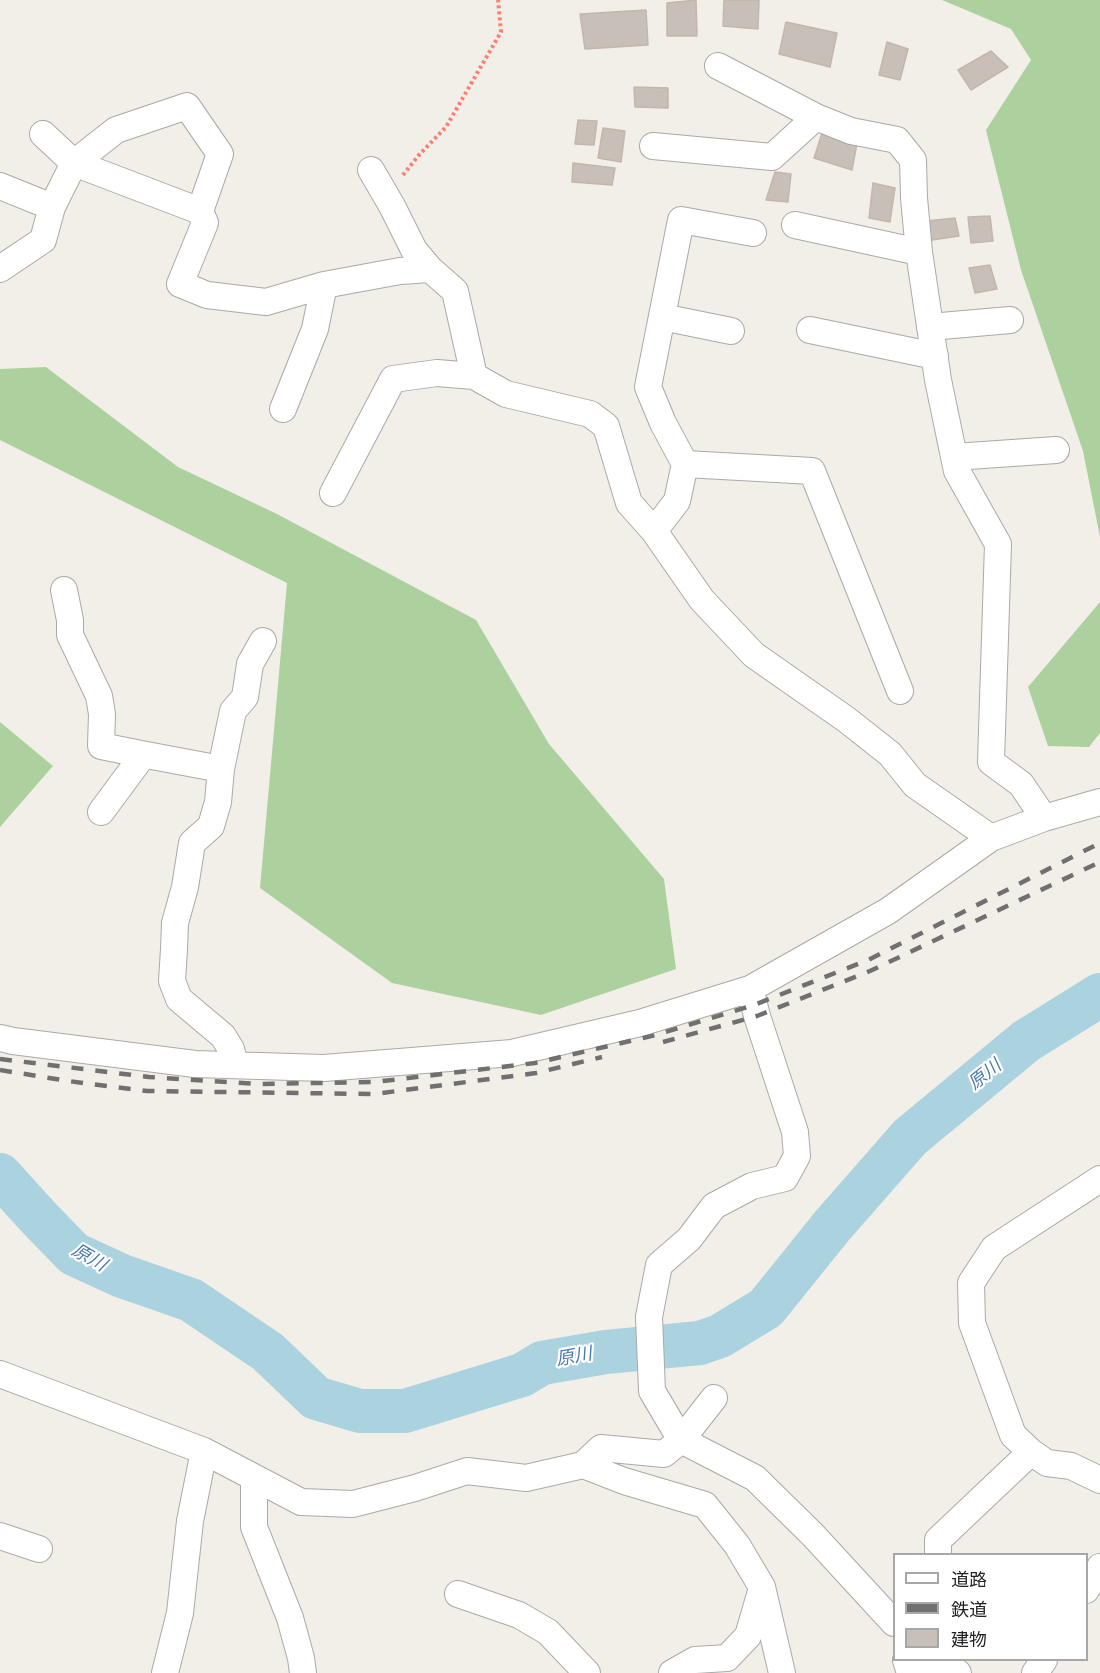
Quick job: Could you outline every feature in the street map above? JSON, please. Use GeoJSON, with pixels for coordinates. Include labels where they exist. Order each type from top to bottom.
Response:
{"type":"FeatureCollection","features":[{"type":"Feature","properties":{"kind":"street"},"geometry":{"type":"LineString","coordinates":[[718,66],[816,117],[851,131],[897,140],[913,160],[919,252],[935,356],[957,471],[999,544],[991,762],[1021,784],[1044,818]]}},
{"type":"Feature","properties":{"kind":"street"},"geometry":{"type":"LineString","coordinates":[[0,269],[43,240],[52,207],[74,163],[116,130],[187,106],[220,154],[200,211],[205,223],[180,284],[207,295],[266,302],[324,285],[400,271],[430,269]]}},
{"type":"Feature","properties":{"kind":"street"},"geometry":{"type":"LineString","coordinates":[[652,146],[772,157],[816,117]]}},
{"type":"Feature","properties":{"kind":"street"},"geometry":{"type":"LineString","coordinates":[[43,134],[74,163],[200,211]]}},
{"type":"Feature","properties":{"kind":"street"},"geometry":{"type":"LineString","coordinates":[[371,170],[414,250],[430,269],[455,291],[474,376]]}},
{"type":"Feature","properties":{"kind":"street"},"geometry":{"type":"LineString","coordinates":[[0,186],[52,207]]}},
{"type":"Feature","properties":{"kind":"street"},"geometry":{"type":"LineString","coordinates":[[654,531],[677,501],[685,464],[663,423],[648,387],[681,220],[753,233]]}},
{"type":"Feature","properties":{"kind":"street"},"geometry":{"type":"LineString","coordinates":[[795,225],[919,252]]}},
{"type":"Feature","properties":{"kind":"street"},"geometry":{"type":"LineString","coordinates":[[284,409],[315,329],[324,285]]}},
{"type":"Feature","properties":{"kind":"street"},"geometry":{"type":"LineString","coordinates":[[662,317],[731,332]]}},
{"type":"Feature","properties":{"kind":"street"},"geometry":{"type":"LineString","coordinates":[[930,327],[1010,320]]}},
{"type":"Feature","properties":{"kind":"street"},"geometry":{"type":"LineString","coordinates":[[810,330],[935,356]]}},
{"type":"Feature","properties":{"kind":"street"},"geometry":{"type":"LineString","coordinates":[[333,493],[393,379],[437,373],[474,376],[506,394],[590,414],[606,426],[629,503],[654,531],[702,600],[754,655],[847,720],[890,754],[915,785],[991,838]]}},
{"type":"Feature","properties":{"kind":"street"},"geometry":{"type":"LineString","coordinates":[[954,457],[1056,450]]}},
{"type":"Feature","properties":{"kind":"street"},"geometry":{"type":"LineString","coordinates":[[685,464],[812,471],[900,691]]}},
{"type":"Feature","properties":{"kind":"street"},"geometry":{"type":"LineString","coordinates":[[64,590],[70,620],[70,635],[99,696],[102,714],[101,746],[221,769]]}},
{"type":"Feature","properties":{"kind":"street"},"geometry":{"type":"LineString","coordinates":[[235,1065],[231,1049],[223,1036],[179,999],[172,981],[175,923],[186,887],[192,843],[211,826],[218,802],[221,769],[233,711],[245,697],[250,664],[263,641]]}},
{"type":"Feature","properties":{"kind":"street"},"geometry":{"type":"LineString","coordinates":[[101,812],[138,762],[141,754]]}},
{"type":"Feature","properties":{"kind":"street"},"geometry":{"type":"LineString","coordinates":[[0,1038],[195,1064],[324,1068],[512,1053],[640,1023],[750,989],[888,911],[991,838],[1044,818],[1100,802]]}},
{"type":"Feature","properties":{"kind":"street"},"geometry":{"type":"LineString","coordinates":[[750,989],[759,1024],[795,1132],[796,1156],[785,1178],[752,1186],[714,1206],[689,1239],[659,1265],[649,1317],[652,1391],[681,1440],[755,1478],[813,1535],[893,1622]]}},
{"type":"Feature","properties":{"kind":"street"},"geometry":{"type":"LineString","coordinates":[[1100,1179],[994,1248],[971,1283],[972,1323],[1013,1435],[1047,1463],[1071,1466],[1100,1480]]}},
{"type":"Feature","properties":{"kind":"street"},"geometry":{"type":"LineString","coordinates":[[0,1374],[204,1451],[301,1502],[353,1504],[415,1488],[467,1471],[526,1478],[583,1465],[601,1448],[664,1454],[681,1440],[714,1398]]}},
{"type":"Feature","properties":{"kind":"street"},"geometry":{"type":"LineString","coordinates":[[165,1673],[180,1613],[189,1521],[204,1451]]}},
{"type":"Feature","properties":{"kind":"street"},"geometry":{"type":"LineString","coordinates":[[938,1553],[938,1540],[1031,1452]]}},
{"type":"Feature","properties":{"kind":"street"},"geometry":{"type":"LineString","coordinates":[[583,1465],[624,1481],[705,1505],[737,1545],[762,1587],[782,1673]]}},
{"type":"Feature","properties":{"kind":"street"},"geometry":{"type":"LineString","coordinates":[[254,1478],[254,1527],[290,1618],[303,1673]]}},
{"type":"Feature","properties":{"kind":"street"},"geometry":{"type":"LineString","coordinates":[[0,1536],[39,1549]]}},
{"type":"Feature","properties":{"kind":"street"},"geometry":{"type":"LineString","coordinates":[[672,1673],[695,1660],[727,1658],[748,1636],[762,1587]]}},
{"type":"Feature","properties":{"kind":"street"},"geometry":{"type":"LineString","coordinates":[[458,1594],[519,1615],[548,1632],[587,1673]]}},
{"type":"Feature","properties":{"kind":"street"},"geometry":{"type":"LineString","coordinates":[[906,1661],[908,1667],[958,1673]]}},
{"type":"Feature","properties":{"kind":"path"},"geometry":{"type":"LineString","coordinates":[[386,197],[419,155],[446,127],[501,32],[498,0]]}},
{"type":"Feature","properties":{"kind":"green space"},"geometry":{"type":"Polygon","coordinates":[[[942,0],[1100,0],[1100,537],[1083,451],[1021,270],[986,130],[1031,60],[1011,29],[942,0]]]}},
{"type":"Feature","properties":{"kind":"green space"},"geometry":{"type":"Polygon","coordinates":[[[46,367],[178,467],[277,514],[476,620],[549,744],[664,879],[676,969],[541,1015],[392,983],[260,888],[287,583],[0,440],[0,369],[46,367]]]}},
{"type":"Feature","properties":{"kind":"green space"},"geometry":{"type":"Polygon","coordinates":[[[1100,602],[1100,733],[1089,747],[1048,746],[1028,687],[1100,602]]]}},
{"type":"Feature","properties":{"kind":"green space"},"geometry":{"type":"Polygon","coordinates":[[[0,722],[53,766],[0,827],[0,722]]]}},
{"type":"Feature","properties":{"kind":"building"},"geometry":{"type":"Polygon","coordinates":[[[696,0],[697,36],[667,36],[667,3],[696,0]]]}},
{"type":"Feature","properties":{"kind":"building"},"geometry":{"type":"Polygon","coordinates":[[[724,0],[759,0],[758,29],[723,26],[724,0]]]}},
{"type":"Feature","properties":{"kind":"building"},"geometry":{"type":"Polygon","coordinates":[[[646,10],[648,45],[585,49],[580,14],[646,10]]]}},
{"type":"Feature","properties":{"kind":"building"},"geometry":{"type":"Polygon","coordinates":[[[786,22],[837,33],[830,67],[779,54],[786,22]]]}},
{"type":"Feature","properties":{"kind":"building"},"geometry":{"type":"Polygon","coordinates":[[[887,42],[908,49],[900,80],[879,75],[887,42]]]}},
{"type":"Feature","properties":{"kind":"building"},"geometry":{"type":"Polygon","coordinates":[[[991,51],[1008,67],[971,90],[958,70],[991,51]]]}},
{"type":"Feature","properties":{"kind":"building"},"geometry":{"type":"Polygon","coordinates":[[[634,87],[668,88],[668,108],[635,107],[634,87]]]}},
{"type":"Feature","properties":{"kind":"building"},"geometry":{"type":"Polygon","coordinates":[[[578,120],[597,121],[594,145],[575,144],[578,120]]]}},
{"type":"Feature","properties":{"kind":"building"},"geometry":{"type":"Polygon","coordinates":[[[603,128],[625,131],[621,162],[598,158],[603,128]]]}},
{"type":"Feature","properties":{"kind":"building"},"geometry":{"type":"Polygon","coordinates":[[[823,130],[858,138],[852,170],[814,158],[823,130]]]}},
{"type":"Feature","properties":{"kind":"building"},"geometry":{"type":"Polygon","coordinates":[[[573,163],[615,168],[612,185],[572,182],[573,163]]]}},
{"type":"Feature","properties":{"kind":"building"},"geometry":{"type":"Polygon","coordinates":[[[775,172],[791,174],[788,202],[766,200],[775,172]]]}},
{"type":"Feature","properties":{"kind":"building"},"geometry":{"type":"Polygon","coordinates":[[[873,183],[895,188],[890,222],[869,218],[873,183]]]}},
{"type":"Feature","properties":{"kind":"building"},"geometry":{"type":"Polygon","coordinates":[[[990,216],[993,241],[971,243],[968,217],[990,216]]]}},
{"type":"Feature","properties":{"kind":"building"},"geometry":{"type":"Polygon","coordinates":[[[955,218],[959,236],[932,240],[927,221],[955,218]]]}},
{"type":"Feature","properties":{"kind":"building"},"geometry":{"type":"Polygon","coordinates":[[[990,265],[997,289],[975,293],[969,268],[990,265]]]}},
{"type":"Feature","properties":{"kind":"waterway","name":"原川"},"geometry":{"type":"LineString","coordinates":[[0,1175],[74,1254],[122,1276],[191,1300],[268,1352],[316,1398],[360,1411],[405,1411],[522,1375],[542,1363],[606,1352],[700,1343],[720,1336],[766,1308],[832,1226],[910,1137],[1026,1041],[1100,995]]}},
{"type":"Feature","properties":{"kind":"railway"},"geometry":{"type":"LineString","coordinates":[[0,1059],[149,1077],[258,1084],[375,1082],[535,1063],[656,1035],[754,1005],[868,960],[1100,843]]}},
{"type":"Feature","properties":{"kind":"railway"},"geometry":{"type":"LineString","coordinates":[[663,1042],[757,1016],[870,971],[1100,862]]}},
{"type":"Feature","properties":{"kind":"railway"},"geometry":{"type":"LineString","coordinates":[[0,1070],[147,1091],[374,1094],[536,1073],[602,1057]]}}]}
